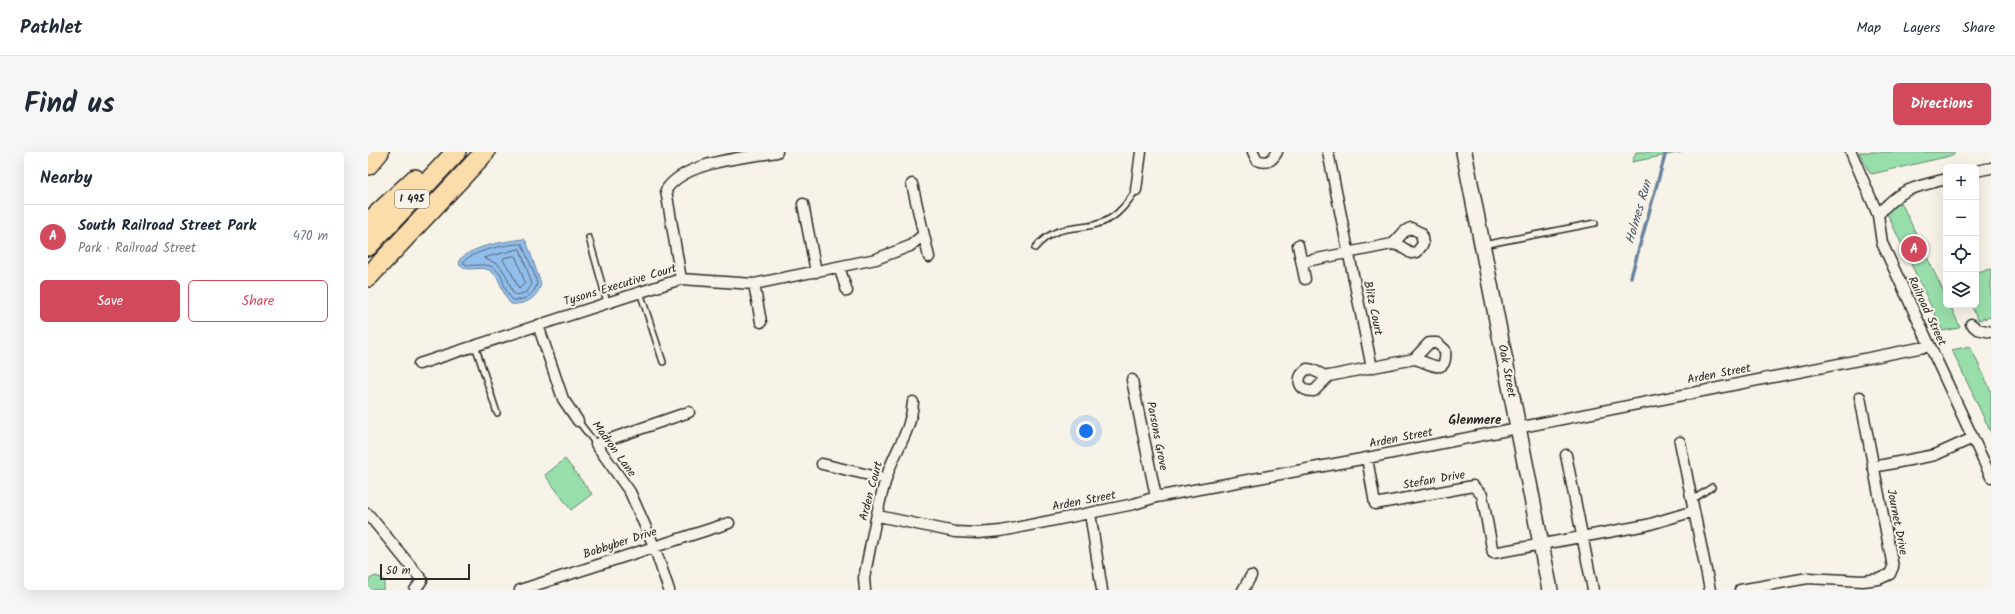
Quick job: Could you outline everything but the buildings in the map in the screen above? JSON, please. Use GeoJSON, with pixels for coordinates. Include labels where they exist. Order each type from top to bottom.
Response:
{"type":"FeatureCollection","features":[{"type":"Feature","properties":{"kind":"highway"},"geometry":{"type":"LineString","coordinates":[[368,164],[379,152]]}},
{"type":"Feature","properties":{"kind":"highway"},"geometry":{"type":"LineString","coordinates":[[368,223],[444,152]]}},
{"type":"Feature","properties":{"kind":"highway","name":"I 495"},"geometry":{"type":"LineString","coordinates":[[368,246],[456,152]]}},
{"type":"Feature","properties":{"kind":"highway","name":"I 495"},"geometry":{"type":"LineString","coordinates":[[368,278],[485,152]]}},
{"type":"Feature","properties":{"kind":"highway"},"geometry":{"type":"LineString","coordinates":[[368,286],[442,200]]}},
{"type":"Feature","properties":{"kind":"street"},"geometry":{"type":"LineString","coordinates":[[682,279],[666,190],[674,180],[695,168],[777,152]]}},
{"type":"Feature","properties":{"kind":"street"},"geometry":{"type":"LineString","coordinates":[[1136,190],[1141,152]]}},
{"type":"Feature","properties":{"kind":"street"},"geometry":{"type":"LineString","coordinates":[[1253,152],[1257,160],[1263,162],[1268,162],[1274,158],[1277,152]]}},
{"type":"Feature","properties":{"kind":"street","name":"Blitz Court"},"geometry":{"type":"LineString","coordinates":[[1328,152],[1372,368]]}},
{"type":"Feature","properties":{"kind":"street","name":"Oak Street"},"geometry":{"type":"LineString","coordinates":[[1464,152],[1550,590]]}},
{"type":"Feature","properties":{"kind":"street","name":"Railroad Street"},"geometry":{"type":"LineString","coordinates":[[1851,152],[1878,215],[1882,243],[1991,477]]}},
{"type":"Feature","properties":{"kind":"street"},"geometry":{"type":"LineString","coordinates":[[1979,170],[1991,168]]}},
{"type":"Feature","properties":{"kind":"street"},"geometry":{"type":"LineString","coordinates":[[1878,215],[1889,201],[1906,190],[1943,180]]}},
{"type":"Feature","properties":{"kind":"street"},"geometry":{"type":"LineString","coordinates":[[912,184],[929,257]]}},
{"type":"Feature","properties":{"kind":"street"},"geometry":{"type":"LineString","coordinates":[[803,204],[816,272]]}},
{"type":"Feature","properties":{"kind":"street","name":"Tysons Executive Court"},"geometry":{"type":"LineString","coordinates":[[419,364],[682,279],[754,284],[876,259],[910,246],[923,235]]}},
{"type":"Feature","properties":{"kind":"street"},"geometry":{"type":"LineString","coordinates":[[1302,262],[1392,244]]}},
{"type":"Feature","properties":{"kind":"street"},"geometry":{"type":"LineString","coordinates":[[1298,245],[1305,279]]}},
{"type":"Feature","properties":{"kind":"street"},"geometry":{"type":"LineString","coordinates":[[839,267],[847,291]]}},
{"type":"Feature","properties":{"kind":"street"},"geometry":{"type":"LineString","coordinates":[[754,284],[760,322]]}},
{"type":"Feature","properties":{"kind":"street"},"geometry":{"type":"LineString","coordinates":[[1971,324],[1977,329],[1991,332]]}},
{"type":"Feature","properties":{"kind":"street","name":"Madron Lane"},"geometry":{"type":"LineString","coordinates":[[538,325],[563,399],[578,421]]}},
{"type":"Feature","properties":{"kind":"street","name":"Arden Street"},"geometry":{"type":"LineString","coordinates":[[878,516],[955,532],[978,533],[1001,530],[1134,504],[1156,497],[1366,458],[1929,346]]}},
{"type":"Feature","properties":{"kind":"street"},"geometry":{"type":"LineString","coordinates":[[1329,376],[1414,359]]}},
{"type":"Feature","properties":{"kind":"street","name":"Parsons Grove"},"geometry":{"type":"LineString","coordinates":[[1132,380],[1156,497]]}},
{"type":"Feature","properties":{"kind":"street","name":"Journet Drive"},"geometry":{"type":"LineString","coordinates":[[1740,590],[1808,578],[1863,581],[1879,579],[1890,574],[1893,568],[1860,397]]}},
{"type":"Feature","properties":{"kind":"street","name":"Arden Court"},"geometry":{"type":"LineString","coordinates":[[865,590],[864,578],[886,479],[892,460],[908,431],[912,416],[913,402]]}},
{"type":"Feature","properties":{"kind":"street"},"geometry":{"type":"LineString","coordinates":[[596,444],[689,412]]}},
{"type":"Feature","properties":{"kind":"street"},"geometry":{"type":"LineString","coordinates":[[1873,466],[1935,455],[1972,438]]}},
{"type":"Feature","properties":{"kind":"street"},"geometry":{"type":"LineString","coordinates":[[1680,442],[1710,590]]}},
{"type":"Feature","properties":{"kind":"street","name":"Madron Lane"},"geometry":{"type":"LineString","coordinates":[[596,444],[630,492],[654,546],[669,590]]}},
{"type":"Feature","properties":{"kind":"street"},"geometry":{"type":"LineString","coordinates":[[1566,454],[1593,590]]}},
{"type":"Feature","properties":{"kind":"street","name":"Stefan Drive"},"geometry":{"type":"LineString","coordinates":[[1366,458],[1375,504],[1473,486],[1482,495],[1493,553],[1541,545]]}},
{"type":"Feature","properties":{"kind":"street"},"geometry":{"type":"LineString","coordinates":[[822,464],[886,479]]}},
{"type":"Feature","properties":{"kind":"street"},"geometry":{"type":"LineString","coordinates":[[1541,545],[1647,525],[1694,511]]}},
{"type":"Feature","properties":{"kind":"street"},"geometry":{"type":"LineString","coordinates":[[1090,513],[1102,590]]}},
{"type":"Feature","properties":{"kind":"street"},"geometry":{"type":"LineString","coordinates":[[368,514],[422,580],[415,590]]}},
{"type":"Feature","properties":{"kind":"street","name":"Bobbyber Drive"},"geometry":{"type":"LineString","coordinates":[[520,590],[729,523]]}},
{"type":"Feature","properties":{"kind":"street"},"geometry":{"type":"LineString","coordinates":[[1243,590],[1251,576]]}},
{"type":"Feature","properties":{"kind":"lane"},"geometry":{"type":"LineString","coordinates":[[1035,248],[1044,238],[1055,231],[1092,224],[1110,218],[1124,207],[1136,190]]}},
{"type":"Feature","properties":{"kind":"lane"},"geometry":{"type":"LineString","coordinates":[[1482,245],[1595,223]]}},
{"type":"Feature","properties":{"kind":"lane"},"geometry":{"type":"LineString","coordinates":[[589,238],[607,302]]}},
{"type":"Feature","properties":{"kind":"lane"},"geometry":{"type":"LineString","coordinates":[[640,292],[663,362]]}},
{"type":"Feature","properties":{"kind":"lane"},"geometry":{"type":"LineString","coordinates":[[474,346],[497,413]]}},
{"type":"Feature","properties":{"kind":"lane","name":"Madron Lane"},"geometry":{"type":"LineString","coordinates":[[578,421],[596,444]]}},
{"type":"Feature","properties":{"kind":"lane"},"geometry":{"type":"LineString","coordinates":[[1692,500],[1712,488]]}},
{"type":"Feature","properties":{"kind":"green space"},"geometry":{"type":"Polygon","coordinates":[[[1636,152],[1682,152],[1632,162],[1636,152]]]}},
{"type":"Feature","properties":{"kind":"green space"},"geometry":{"type":"Polygon","coordinates":[[[1859,152],[1954,152],[1954,155],[1872,174],[1869,172],[1859,152]]]}},
{"type":"Feature","properties":{"kind":"green space"},"geometry":{"type":"Polygon","coordinates":[[[1896,196],[1899,198],[1943,291],[1943,308],[1951,308],[1960,327],[1959,328],[1943,331],[1882,203],[1883,200],[1896,196]]]}},
{"type":"Feature","properties":{"kind":"green space"},"geometry":{"type":"Polygon","coordinates":[[[1991,269],[1991,317],[1978,320],[1972,308],[1979,308],[1979,271],[1991,269]]]}},
{"type":"Feature","properties":{"kind":"green space"},"geometry":{"type":"Polygon","coordinates":[[[1970,346],[1991,391],[1991,433],[1952,350],[1970,346]]]}},
{"type":"Feature","properties":{"kind":"green space"},"geometry":{"type":"Polygon","coordinates":[[[565,459],[592,494],[571,510],[545,475],[565,459]]]}},
{"type":"Feature","properties":{"kind":"green space"},"geometry":{"type":"Polygon","coordinates":[[[375,576],[382,578],[385,582],[383,590],[368,590],[368,580],[375,576]]]}},
{"type":"Feature","properties":{"kind":"water"},"geometry":{"type":"Polygon","coordinates":[[[524,239],[527,243],[541,284],[537,294],[526,302],[511,304],[498,279],[492,272],[480,268],[468,269],[460,266],[459,260],[473,251],[489,245],[524,239]]]}},
{"type":"Feature","properties":{"kind":"waterway","name":"Holmes Run"},"geometry":{"type":"LineString","coordinates":[[1631,277],[1666,152]]}},
{"type":"Feature","properties":{"kind":"place","name":"South Railroad Street Park"},"geometry":{"type":"Point","coordinates":[1914,249]}},
{"type":"Feature","properties":{"kind":"district","name":"Glenmere"},"geometry":{"type":"Point","coordinates":[1475,420]}}]}
